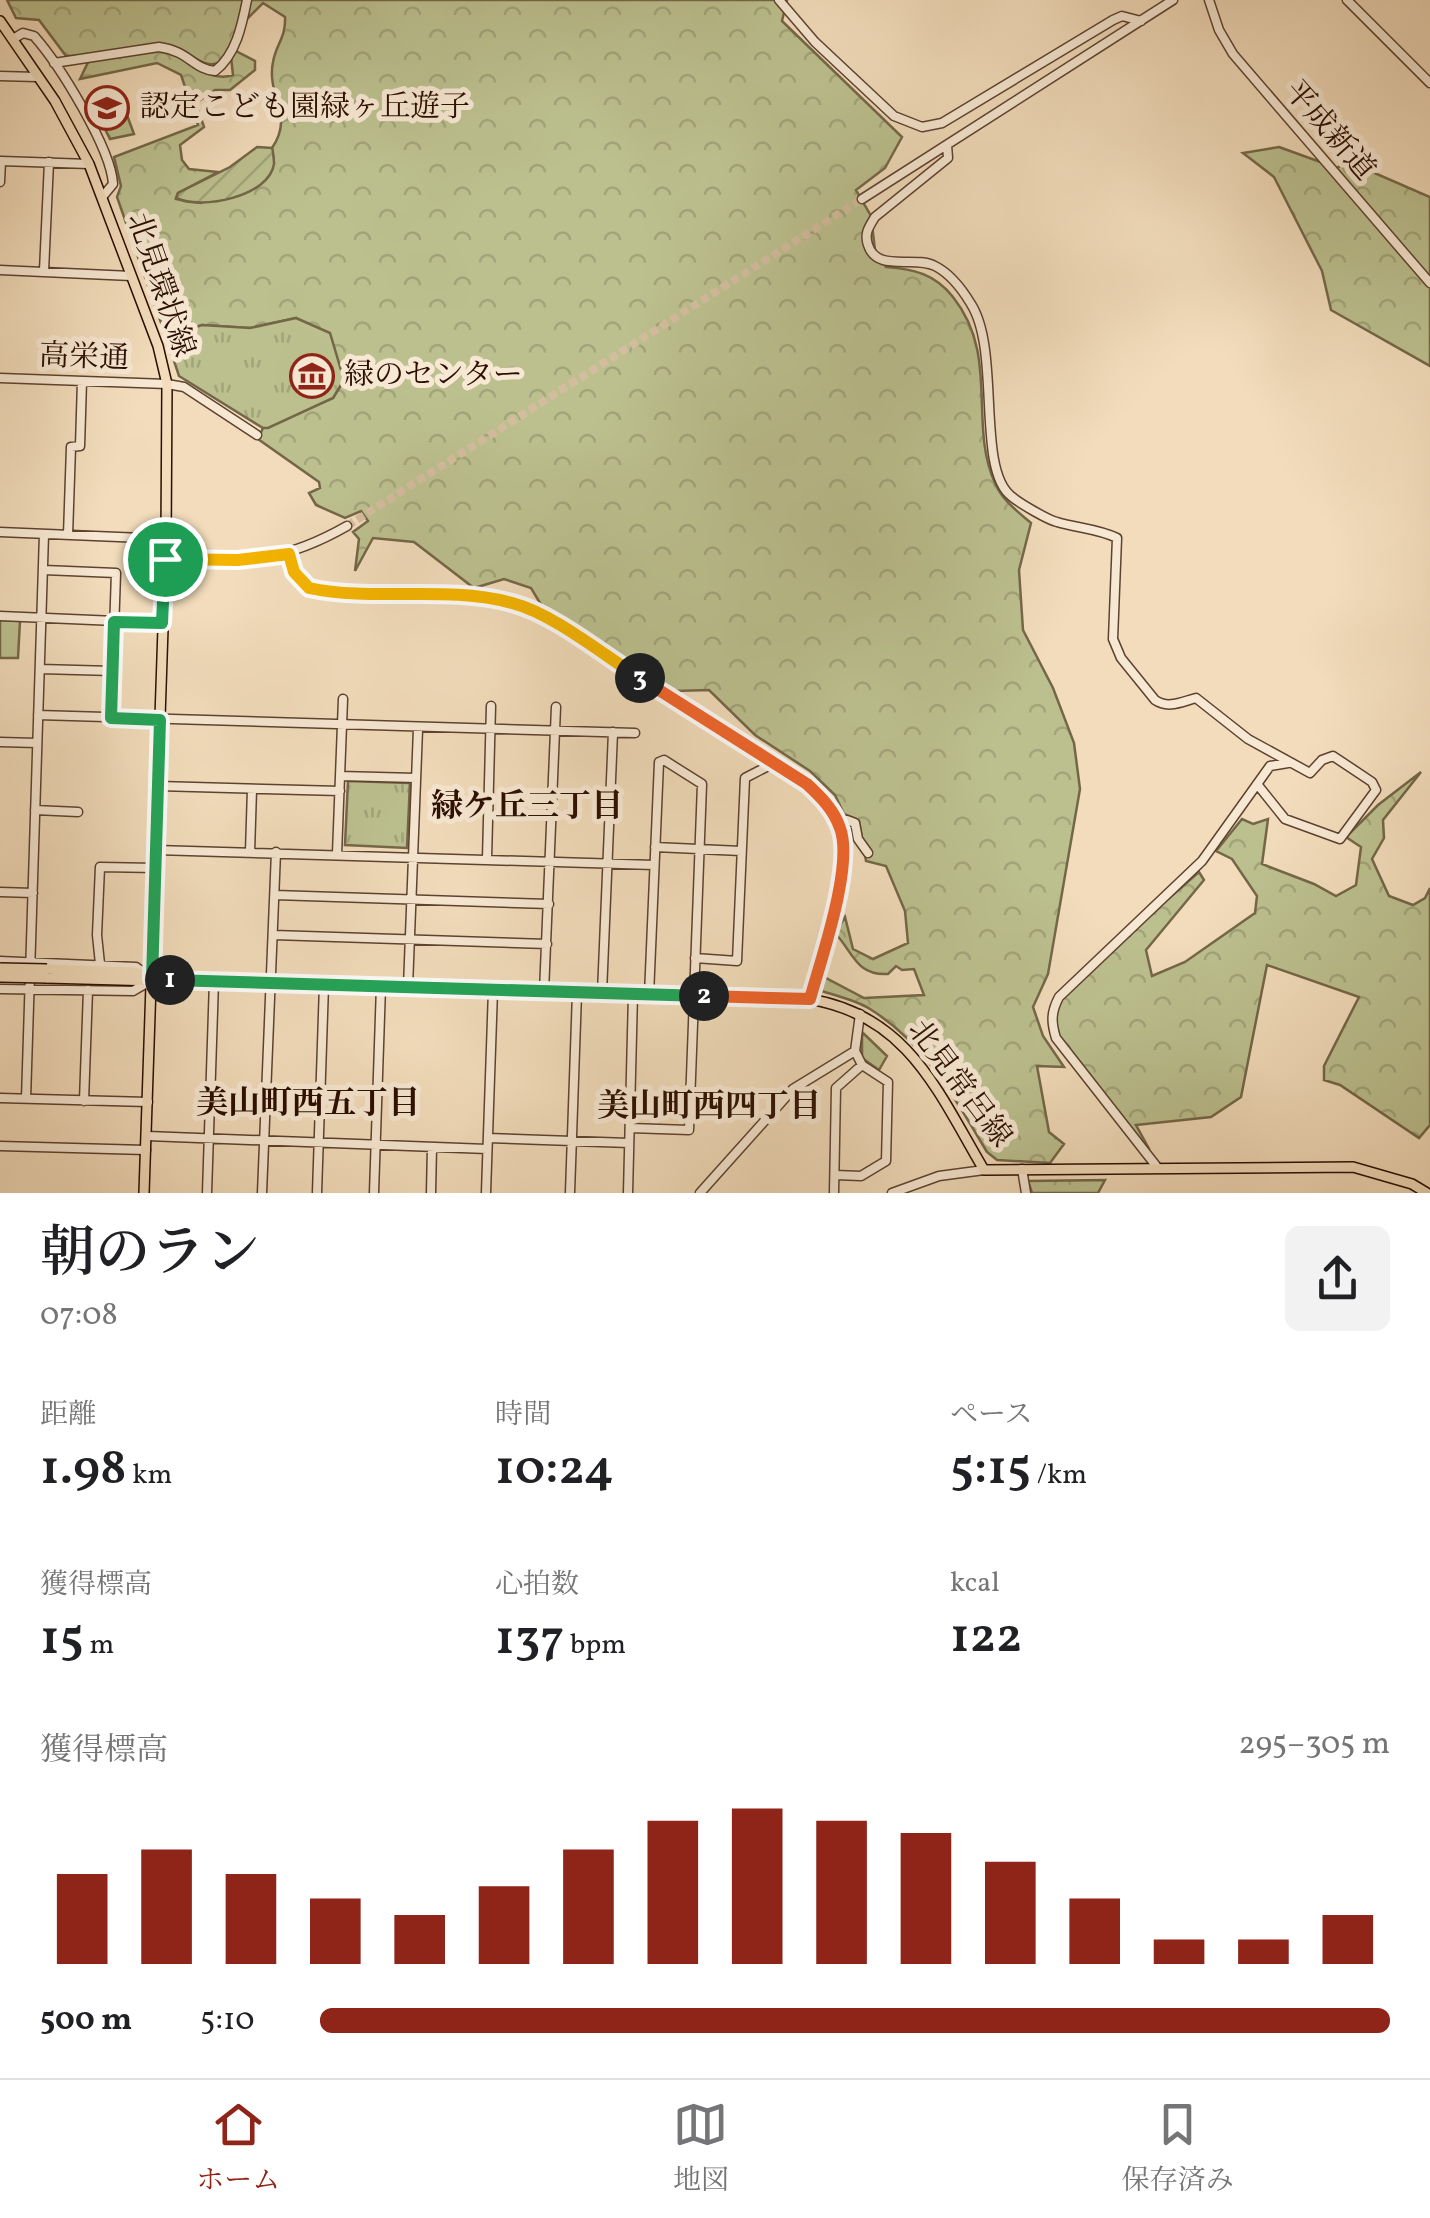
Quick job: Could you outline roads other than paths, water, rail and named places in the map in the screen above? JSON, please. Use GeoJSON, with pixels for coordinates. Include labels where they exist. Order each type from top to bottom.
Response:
{"type":"FeatureCollection","features":[{"type":"Feature","properties":{"kind":"main road","name":"北見環状線"},"geometry":{"type":"LineString","coordinates":[[0,21],[60,110],[89,164],[158,346],[167,384],[166,539],[144,1193]]}},
{"type":"Feature","properties":{"kind":"main road","name":"北見常呂線"},"geometry":{"type":"LineString","coordinates":[[0,964],[47,974],[135,982],[152,979],[810,999],[860,1014],[894,1036],[916,1059],[984,1170],[1353,1167],[1412,1184],[1427,1193]]}},
{"type":"Feature","properties":{"kind":"main road","name":"北見常呂線"},"geometry":{"type":"LineString","coordinates":[[0,977],[47,974]]}},
{"type":"Feature","properties":{"kind":"street"},"geometry":{"type":"LineString","coordinates":[[54,63],[159,47],[176,49],[205,70],[215,71],[226,60],[241,30],[247,0]]}},
{"type":"Feature","properties":{"kind":"street"},"geometry":{"type":"LineString","coordinates":[[779,0],[815,42],[894,116],[922,126],[942,122],[1113,20],[1122,16],[1141,21]]}},
{"type":"Feature","properties":{"kind":"street"},"geometry":{"type":"LineString","coordinates":[[862,199],[1173,0]]}},
{"type":"Feature","properties":{"kind":"street","name":"平成新道"},"geometry":{"type":"LineString","coordinates":[[1209,0],[1232,54],[1430,283]]}},
{"type":"Feature","properties":{"kind":"street"},"geometry":{"type":"LineString","coordinates":[[1347,0],[1430,83]]}},
{"type":"Feature","properties":{"kind":"street"},"geometry":{"type":"LineString","coordinates":[[13,39],[23,32],[31,33],[54,63],[111,167],[113,184],[102,196]]}},
{"type":"Feature","properties":{"kind":"street"},"geometry":{"type":"LineString","coordinates":[[0,76],[38,77]]}},
{"type":"Feature","properties":{"kind":"street"},"geometry":{"type":"LineString","coordinates":[[947,145],[950,154],[944,162],[875,217],[866,234],[870,252],[878,260],[933,264],[958,284],[973,306],[986,342],[993,450],[1001,483],[1011,496],[1051,521],[1116,538],[1113,639],[1122,658],[1154,700],[1172,705],[1196,698],[1248,739],[1310,773],[1332,756],[1372,782],[1376,790],[1340,838],[1284,819],[1258,784]]}},
{"type":"Feature","properties":{"kind":"street"},"geometry":{"type":"LineString","coordinates":[[0,182],[1,161],[89,164]]}},
{"type":"Feature","properties":{"kind":"street"},"geometry":{"type":"LineString","coordinates":[[44,271],[49,162]]}},
{"type":"Feature","properties":{"kind":"street"},"geometry":{"type":"LineString","coordinates":[[0,270],[131,276]]}},
{"type":"Feature","properties":{"kind":"street","name":"高栄通"},"geometry":{"type":"LineString","coordinates":[[0,378],[167,384]]}},
{"type":"Feature","properties":{"kind":"street"},"geometry":{"type":"LineString","coordinates":[[68,535],[71,446],[80,446],[82,381]]}},
{"type":"Feature","properties":{"kind":"street"},"geometry":{"type":"LineString","coordinates":[[167,384],[184,388],[257,436]]}},
{"type":"Feature","properties":{"kind":"street"},"geometry":{"type":"LineString","coordinates":[[165,559],[238,560],[289,554],[347,526]]}},
{"type":"Feature","properties":{"kind":"street"},"geometry":{"type":"LineString","coordinates":[[0,532],[166,539]]}},
{"type":"Feature","properties":{"kind":"street"},"geometry":{"type":"LineString","coordinates":[[26,1099],[44,534]]}},
{"type":"Feature","properties":{"kind":"street"},"geometry":{"type":"LineString","coordinates":[[289,554],[294,572],[309,588],[488,598],[535,612],[807,784],[827,804],[844,851],[842,877],[810,999]]}},
{"type":"Feature","properties":{"kind":"street"},"geometry":{"type":"LineString","coordinates":[[44,570],[116,573],[111,718]]}},
{"type":"Feature","properties":{"kind":"street"},"geometry":{"type":"LineString","coordinates":[[0,616],[162,623]]}},
{"type":"Feature","properties":{"kind":"street"},"geometry":{"type":"LineString","coordinates":[[40,668],[112,671]]}},
{"type":"Feature","properties":{"kind":"street"},"geometry":{"type":"LineString","coordinates":[[337,854],[344,699]]}},
{"type":"Feature","properties":{"kind":"street"},"geometry":{"type":"LineString","coordinates":[[487,859],[491,706]]}},
{"type":"Feature","properties":{"kind":"street"},"geometry":{"type":"LineString","coordinates":[[544,992],[556,707]]}},
{"type":"Feature","properties":{"kind":"street"},"geometry":{"type":"LineString","coordinates":[[38,714],[635,733]]}},
{"type":"Feature","properties":{"kind":"street"},"geometry":{"type":"LineString","coordinates":[[408,987],[418,729]]}},
{"type":"Feature","properties":{"kind":"street"},"geometry":{"type":"LineString","coordinates":[[602,994],[613,732]]}},
{"type":"Feature","properties":{"kind":"street"},"geometry":{"type":"LineString","coordinates":[[0,742],[37,743]]}},
{"type":"Feature","properties":{"kind":"street"},"geometry":{"type":"LineString","coordinates":[[630,1128],[689,1130],[702,784],[664,760],[659,762],[649,995]]}},
{"type":"Feature","properties":{"kind":"street"},"geometry":{"type":"LineString","coordinates":[[694,958],[737,960],[745,778],[774,762]]}},
{"type":"Feature","properties":{"kind":"street"},"geometry":{"type":"LineString","coordinates":[[1158,1167],[1060,1045],[1051,1014],[1059,997],[1202,861],[1270,766],[1289,762]]}},
{"type":"Feature","properties":{"kind":"street"},"geometry":{"type":"LineString","coordinates":[[340,776],[416,778]]}},
{"type":"Feature","properties":{"kind":"street"},"geometry":{"type":"LineString","coordinates":[[158,786],[340,791]]}},
{"type":"Feature","properties":{"kind":"street"},"geometry":{"type":"LineString","coordinates":[[250,852],[252,789]]}},
{"type":"Feature","properties":{"kind":"street"},"geometry":{"type":"LineString","coordinates":[[35,810],[78,812]]}},
{"type":"Feature","properties":{"kind":"street"},"geometry":{"type":"LineString","coordinates":[[836,821],[855,823],[858,839],[868,853]]}},
{"type":"Feature","properties":{"kind":"street"},"geometry":{"type":"LineString","coordinates":[[655,847],[742,850]]}},
{"type":"Feature","properties":{"kind":"street"},"geometry":{"type":"LineString","coordinates":[[156,850],[654,865]]}},
{"type":"Feature","properties":{"kind":"street"},"geometry":{"type":"LineString","coordinates":[[262,1193],[276,852]]}},
{"type":"Feature","properties":{"kind":"street"},"geometry":{"type":"LineString","coordinates":[[100,964],[100,867],[156,868]]}},
{"type":"Feature","properties":{"kind":"street"},"geometry":{"type":"LineString","coordinates":[[0,892],[32,894]]}},
{"type":"Feature","properties":{"kind":"street"},"geometry":{"type":"LineString","coordinates":[[275,895],[549,904]]}},
{"type":"Feature","properties":{"kind":"street"},"geometry":{"type":"LineString","coordinates":[[274,935],[546,944]]}},
{"type":"Feature","properties":{"kind":"street"},"geometry":{"type":"LineString","coordinates":[[0,964],[136,967],[152,979],[133,991],[0,989]]}},
{"type":"Feature","properties":{"kind":"street"},"geometry":{"type":"LineString","coordinates":[[207,1193],[214,981]]}},
{"type":"Feature","properties":{"kind":"street"},"geometry":{"type":"LineString","coordinates":[[318,1193],[324,984]]}},
{"type":"Feature","properties":{"kind":"street"},"geometry":{"type":"LineString","coordinates":[[374,1193],[381,986]]}},
{"type":"Feature","properties":{"kind":"street"},"geometry":{"type":"LineString","coordinates":[[84,1101],[88,990]]}},
{"type":"Feature","properties":{"kind":"street"},"geometry":{"type":"LineString","coordinates":[[486,1193],[493,990]]}},
{"type":"Feature","properties":{"kind":"street"},"geometry":{"type":"LineString","coordinates":[[570,1193],[577,993]]}},
{"type":"Feature","properties":{"kind":"street"},"geometry":{"type":"LineString","coordinates":[[628,1193],[633,994]]}},
{"type":"Feature","properties":{"kind":"street"},"geometry":{"type":"LineString","coordinates":[[835,1176],[862,1176],[886,1161],[888,1082],[862,1065],[855,1051],[860,1014]]}},
{"type":"Feature","properties":{"kind":"street"},"geometry":{"type":"LineString","coordinates":[[700,1193],[793,1089],[855,1051]]}},
{"type":"Feature","properties":{"kind":"street"},"geometry":{"type":"LineString","coordinates":[[834,1193],[836,1088],[862,1065]]}},
{"type":"Feature","properties":{"kind":"street"},"geometry":{"type":"LineString","coordinates":[[0,1098],[148,1102]]}},
{"type":"Feature","properties":{"kind":"street"},"geometry":{"type":"LineString","coordinates":[[146,1136],[488,1149]]}},
{"type":"Feature","properties":{"kind":"street"},"geometry":{"type":"LineString","coordinates":[[488,1138],[629,1143]]}},
{"type":"Feature","properties":{"kind":"street"},"geometry":{"type":"LineString","coordinates":[[0,1146],[146,1150]]}},
{"type":"Feature","properties":{"kind":"street"},"geometry":{"type":"LineString","coordinates":[[431,1193],[432,1148]]}},
{"type":"Feature","properties":{"kind":"street"},"geometry":{"type":"LineString","coordinates":[[1022,1169],[1026,1193]]}},
{"type":"Feature","properties":{"kind":"street"},"geometry":{"type":"LineString","coordinates":[[892,1193],[940,1176],[984,1170]]}},
{"type":"Feature","properties":{"kind":"tunnel"},"geometry":{"type":"LineString","coordinates":[[347,526],[862,199]]}},
{"type":"Feature","properties":{"kind":"place","name":"認定こども園緑ヶ丘遊子"},"geometry":{"type":"Point","coordinates":[107,108]}},
{"type":"Feature","properties":{"kind":"place","name":"緑のセンター"},"geometry":{"type":"Point","coordinates":[312,376]}},
{"type":"Feature","properties":{"kind":"district","name":"緑ケ丘三丁目"},"geometry":{"type":"Point","coordinates":[527,808]}},
{"type":"Feature","properties":{"kind":"district","name":"美山町西五丁目"},"geometry":{"type":"Point","coordinates":[308,1105]}},
{"type":"Feature","properties":{"kind":"district","name":"美山町西四丁目"},"geometry":{"type":"Point","coordinates":[709,1108]}}]}
